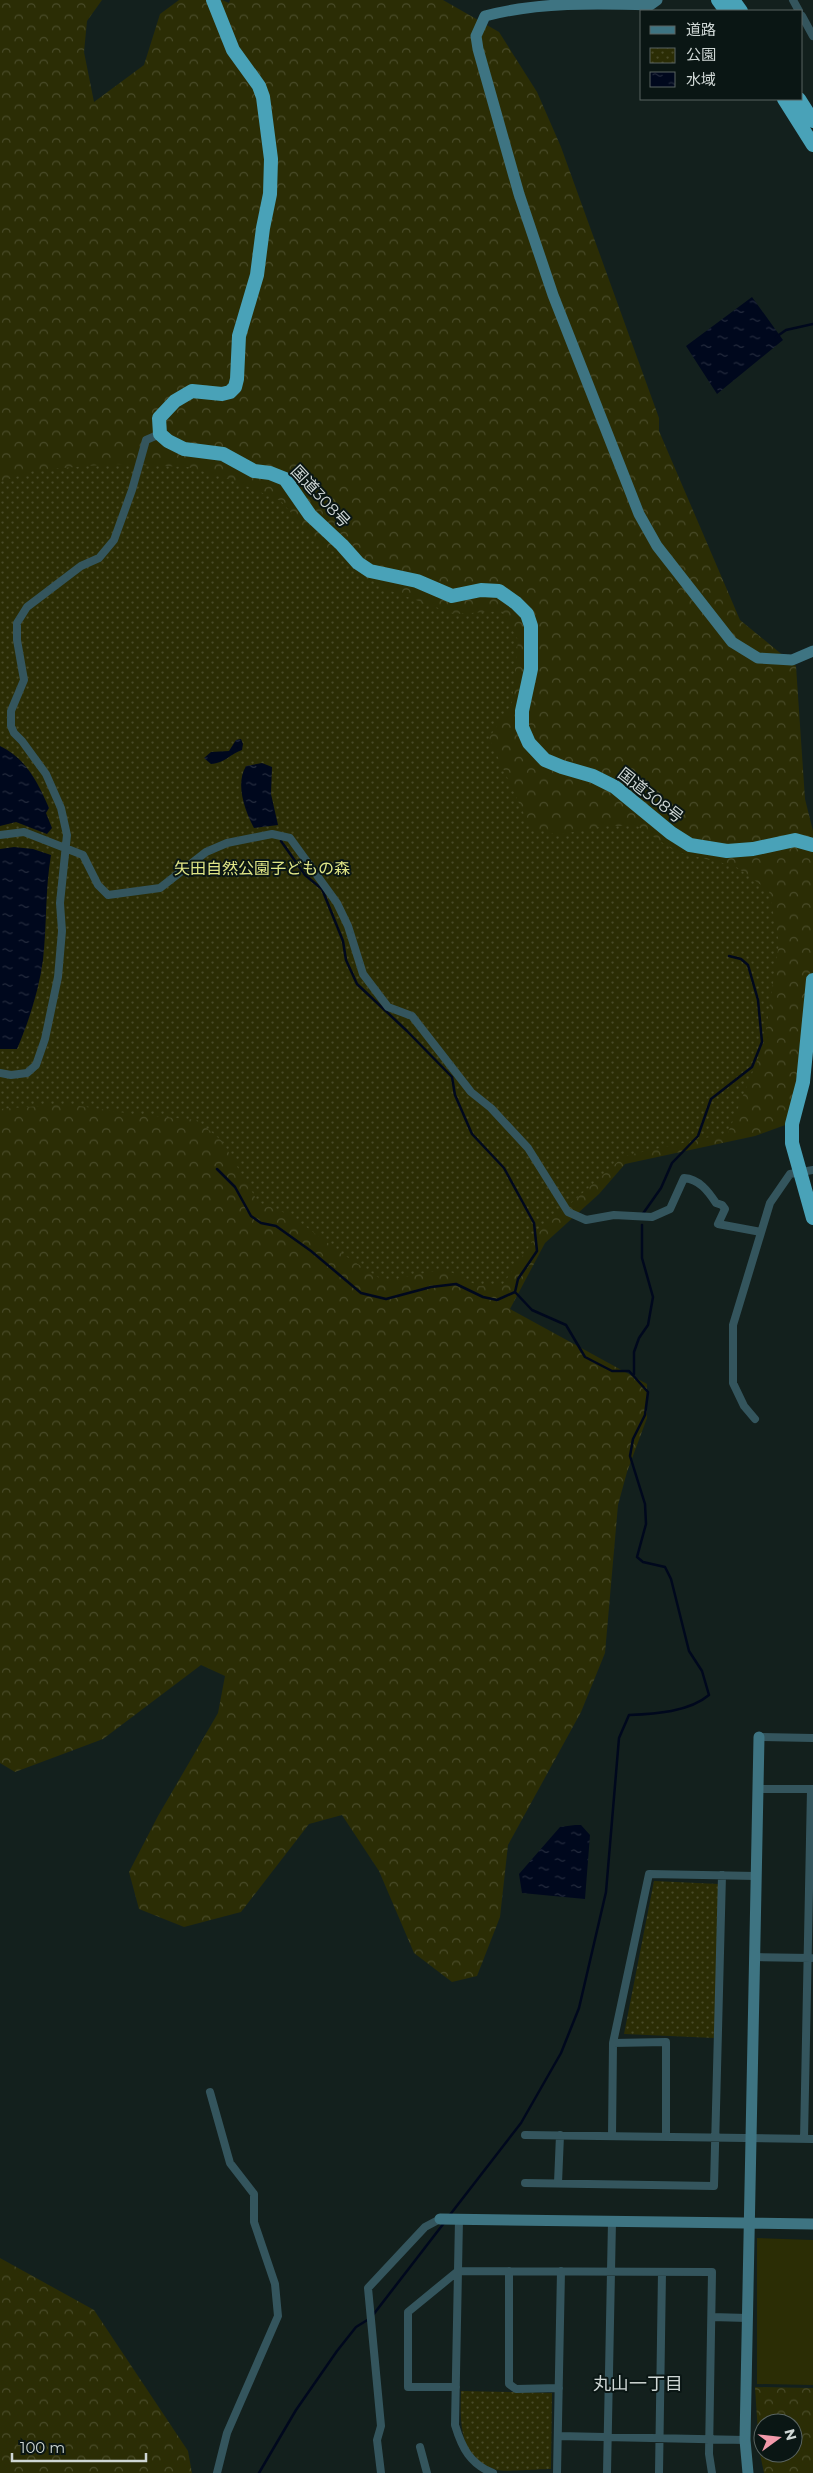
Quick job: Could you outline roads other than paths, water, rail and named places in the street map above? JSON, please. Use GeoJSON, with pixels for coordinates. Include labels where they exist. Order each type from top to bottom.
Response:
{"type":"FeatureCollection","features":[{"type":"Feature","properties":{"kind":"highway"},"geometry":{"type":"LineString","coordinates":[[160,434],[159,418],[169,406],[182,396],[192,391],[222,394],[230,392],[235,387],[239,336],[257,275],[263,228],[270,194],[271,159],[263,97],[259,86],[233,50],[213,0]]}},
{"type":"Feature","properties":{"kind":"highway"},"geometry":{"type":"LineString","coordinates":[[785,100],[813,145]]}},
{"type":"Feature","properties":{"kind":"highway"},"geometry":{"type":"LineString","coordinates":[[800,100],[813,121]]}},
{"type":"Feature","properties":{"kind":"highway","name":"国道308号"},"geometry":{"type":"LineString","coordinates":[[160,434],[168,441],[184,448],[223,454],[254,471],[270,473],[285,479],[310,515],[331,533],[358,563],[370,571],[417,581],[452,596],[481,590],[499,591],[516,603],[527,614],[531,626],[531,669],[522,711],[522,727],[529,743],[545,760],[567,769],[593,776],[615,787],[671,834],[690,845],[727,851],[753,849],[795,840],[813,845]]}},
{"type":"Feature","properties":{"kind":"highway"},"geometry":{"type":"LineString","coordinates":[[813,980],[803,1082],[792,1124],[792,1143],[807,1171],[813,1218]]}},
{"type":"Feature","properties":{"kind":"street"},"geometry":{"type":"LineString","coordinates":[[657,0],[650,5],[592,3],[518,8],[485,16],[476,36],[478,49],[519,194],[553,295],[626,486],[657,546],[732,642],[758,658],[792,660],[813,651]]}},
{"type":"Feature","properties":{"kind":"street"},"geometry":{"type":"LineString","coordinates":[[803,18],[813,36]]}},
{"type":"Feature","properties":{"kind":"street"},"geometry":{"type":"LineString","coordinates":[[0,1073],[11,1075],[27,1073],[36,1065],[45,1040],[58,977],[62,931],[60,903],[67,835],[61,808],[46,774],[10,726],[11,711],[24,680],[17,640],[17,623],[27,607],[81,566],[99,558],[114,540],[132,490],[146,440],[160,434]]}},
{"type":"Feature","properties":{"kind":"street"},"geometry":{"type":"LineString","coordinates":[[0,835],[24,832],[83,855],[98,885],[108,895],[160,888],[206,852],[227,843],[272,834],[290,838],[337,902],[348,926],[363,974],[388,1006],[412,1016],[471,1092],[491,1108],[528,1148],[568,1212],[586,1220],[614,1215],[652,1217],[670,1209],[684,1178],[693,1179],[709,1193],[716,1204],[722,1205],[726,1209],[718,1224],[761,1232]]}},
{"type":"Feature","properties":{"kind":"street"},"geometry":{"type":"LineString","coordinates":[[755,1419],[744,1406],[733,1383],[734,1324],[770,1202],[790,1174],[807,1171]]}},
{"type":"Feature","properties":{"kind":"street"},"geometry":{"type":"LineString","coordinates":[[748,2473],[745,2440],[759,1737],[813,1738]]}},
{"type":"Feature","properties":{"kind":"street"},"geometry":{"type":"LineString","coordinates":[[758,1789],[812,1789],[810,1958],[804,2139]]}},
{"type":"Feature","properties":{"kind":"street"},"geometry":{"type":"LineString","coordinates":[[612,2136],[613,2043],[649,1874],[756,1876]]}},
{"type":"Feature","properties":{"kind":"street"},"geometry":{"type":"LineString","coordinates":[[525,2183],[714,2186],[722,1875]]}},
{"type":"Feature","properties":{"kind":"street"},"geometry":{"type":"LineString","coordinates":[[754,1957],[810,1958]]}},
{"type":"Feature","properties":{"kind":"street"},"geometry":{"type":"LineString","coordinates":[[613,2043],[666,2042],[666,2137]]}},
{"type":"Feature","properties":{"kind":"street"},"geometry":{"type":"LineString","coordinates":[[210,2092],[230,2163],[254,2194],[254,2222],[275,2284],[278,2316],[227,2433],[217,2473]]}},
{"type":"Feature","properties":{"kind":"street"},"geometry":{"type":"LineString","coordinates":[[526,2135],[813,2139]]}},
{"type":"Feature","properties":{"kind":"street"},"geometry":{"type":"LineString","coordinates":[[558,2183],[560,2135]]}},
{"type":"Feature","properties":{"kind":"street"},"geometry":{"type":"LineString","coordinates":[[381,2473],[377,2440],[380,2426],[368,2288],[425,2228],[440,2220],[459,2219],[813,2224]]}},
{"type":"Feature","properties":{"kind":"street"},"geometry":{"type":"LineString","coordinates":[[459,2219],[455,2425],[460,2444],[469,2458],[483,2469],[493,2473]]}},
{"type":"Feature","properties":{"kind":"street"},"geometry":{"type":"LineString","coordinates":[[607,2473],[612,2221]]}},
{"type":"Feature","properties":{"kind":"street"},"geometry":{"type":"LineString","coordinates":[[456,2387],[408,2388],[408,2312],[458,2271],[712,2272],[710,2439],[712,2473]]}},
{"type":"Feature","properties":{"kind":"street"},"geometry":{"type":"LineString","coordinates":[[508,2271],[509,2384],[516,2388],[559,2388]]}},
{"type":"Feature","properties":{"kind":"street"},"geometry":{"type":"LineString","coordinates":[[557,2473],[561,2271]]}},
{"type":"Feature","properties":{"kind":"street"},"geometry":{"type":"LineString","coordinates":[[659,2473],[662,2272]]}},
{"type":"Feature","properties":{"kind":"street"},"geometry":{"type":"LineString","coordinates":[[712,2317],[748,2318]]}},
{"type":"Feature","properties":{"kind":"street"},"geometry":{"type":"LineString","coordinates":[[558,2436],[745,2440]]}},
{"type":"Feature","properties":{"kind":"street"},"geometry":{"type":"LineString","coordinates":[[420,2447],[427,2473]]}},
{"type":"Feature","properties":{"kind":"water"},"geometry":{"type":"Polygon","coordinates":[[[752,297],[783,340],[717,394],[686,346],[752,297]]]}},
{"type":"Feature","properties":{"kind":"water"},"geometry":{"type":"Polygon","coordinates":[[[241,739],[243,744],[242,750],[224,760],[211,764],[204,758],[211,752],[229,751],[236,740],[241,739]]]}},
{"type":"Feature","properties":{"kind":"water"},"geometry":{"type":"Polygon","coordinates":[[[0,746],[24,764],[40,789],[49,808],[46,813],[52,828],[47,834],[16,822],[0,826],[0,746]]]}},
{"type":"Feature","properties":{"kind":"water"},"geometry":{"type":"Polygon","coordinates":[[[262,763],[272,767],[271,794],[278,825],[254,828],[242,797],[241,781],[246,766],[262,763]]]}},
{"type":"Feature","properties":{"kind":"water"},"geometry":{"type":"Polygon","coordinates":[[[14,847],[33,849],[51,855],[43,960],[36,994],[17,1049],[0,1049],[0,849],[14,847]]]}},
{"type":"Feature","properties":{"kind":"water"},"geometry":{"type":"Polygon","coordinates":[[[581,1825],[590,1835],[585,1899],[522,1893],[519,1874],[560,1827],[581,1825]]]}},
{"type":"Feature","properties":{"kind":"waterway"},"geometry":{"type":"LineString","coordinates":[[776,337],[786,330],[813,324]]}},
{"type":"Feature","properties":{"kind":"waterway"},"geometry":{"type":"LineString","coordinates":[[281,841],[305,875],[322,889],[343,941],[346,960],[357,984],[452,1077],[455,1095],[472,1134],[504,1168],[534,1223],[537,1251],[518,1279],[515,1292],[532,1310],[566,1325],[585,1357],[612,1371],[629,1371],[648,1392],[645,1415],[633,1439],[630,1456],[645,1504],[646,1524],[637,1557],[643,1562],[665,1567],[671,1579],[689,1651],[702,1671],[709,1695],[701,1701],[682,1709],[629,1715],[619,1738],[606,1892],[579,2008],[561,2053],[521,2123],[449,2216]]}},
{"type":"Feature","properties":{"kind":"waterway"},"geometry":{"type":"LineString","coordinates":[[642,1215],[661,1188],[672,1163],[698,1136],[711,1099],[752,1067],[762,1042],[758,1000],[748,965],[741,959],[729,956]]}},
{"type":"Feature","properties":{"kind":"waterway"},"geometry":{"type":"LineString","coordinates":[[217,1169],[235,1187],[251,1216],[261,1223],[276,1226],[311,1251],[361,1293],[386,1299],[431,1287],[456,1284],[483,1297],[497,1300],[515,1292]]}},
{"type":"Feature","properties":{"kind":"waterway"},"geometry":{"type":"LineString","coordinates":[[634,1374],[634,1352],[639,1338],[648,1325],[653,1297],[642,1258],[642,1225]]}},
{"type":"Feature","properties":{"kind":"waterway"},"geometry":{"type":"LineString","coordinates":[[373,2315],[444,2223]]}},
{"type":"Feature","properties":{"kind":"waterway"},"geometry":{"type":"LineString","coordinates":[[259,2473],[296,2410],[337,2351],[356,2327],[369,2319]]}},
{"type":"Feature","properties":{"kind":"district","name":"丸山一丁目"},"geometry":{"type":"Point","coordinates":[638,2384]}},
{"type":"Feature","properties":{"kind":"park label","name":"矢田自然公園子どもの森"},"geometry":{"type":"Point","coordinates":[262,868]}}]}
